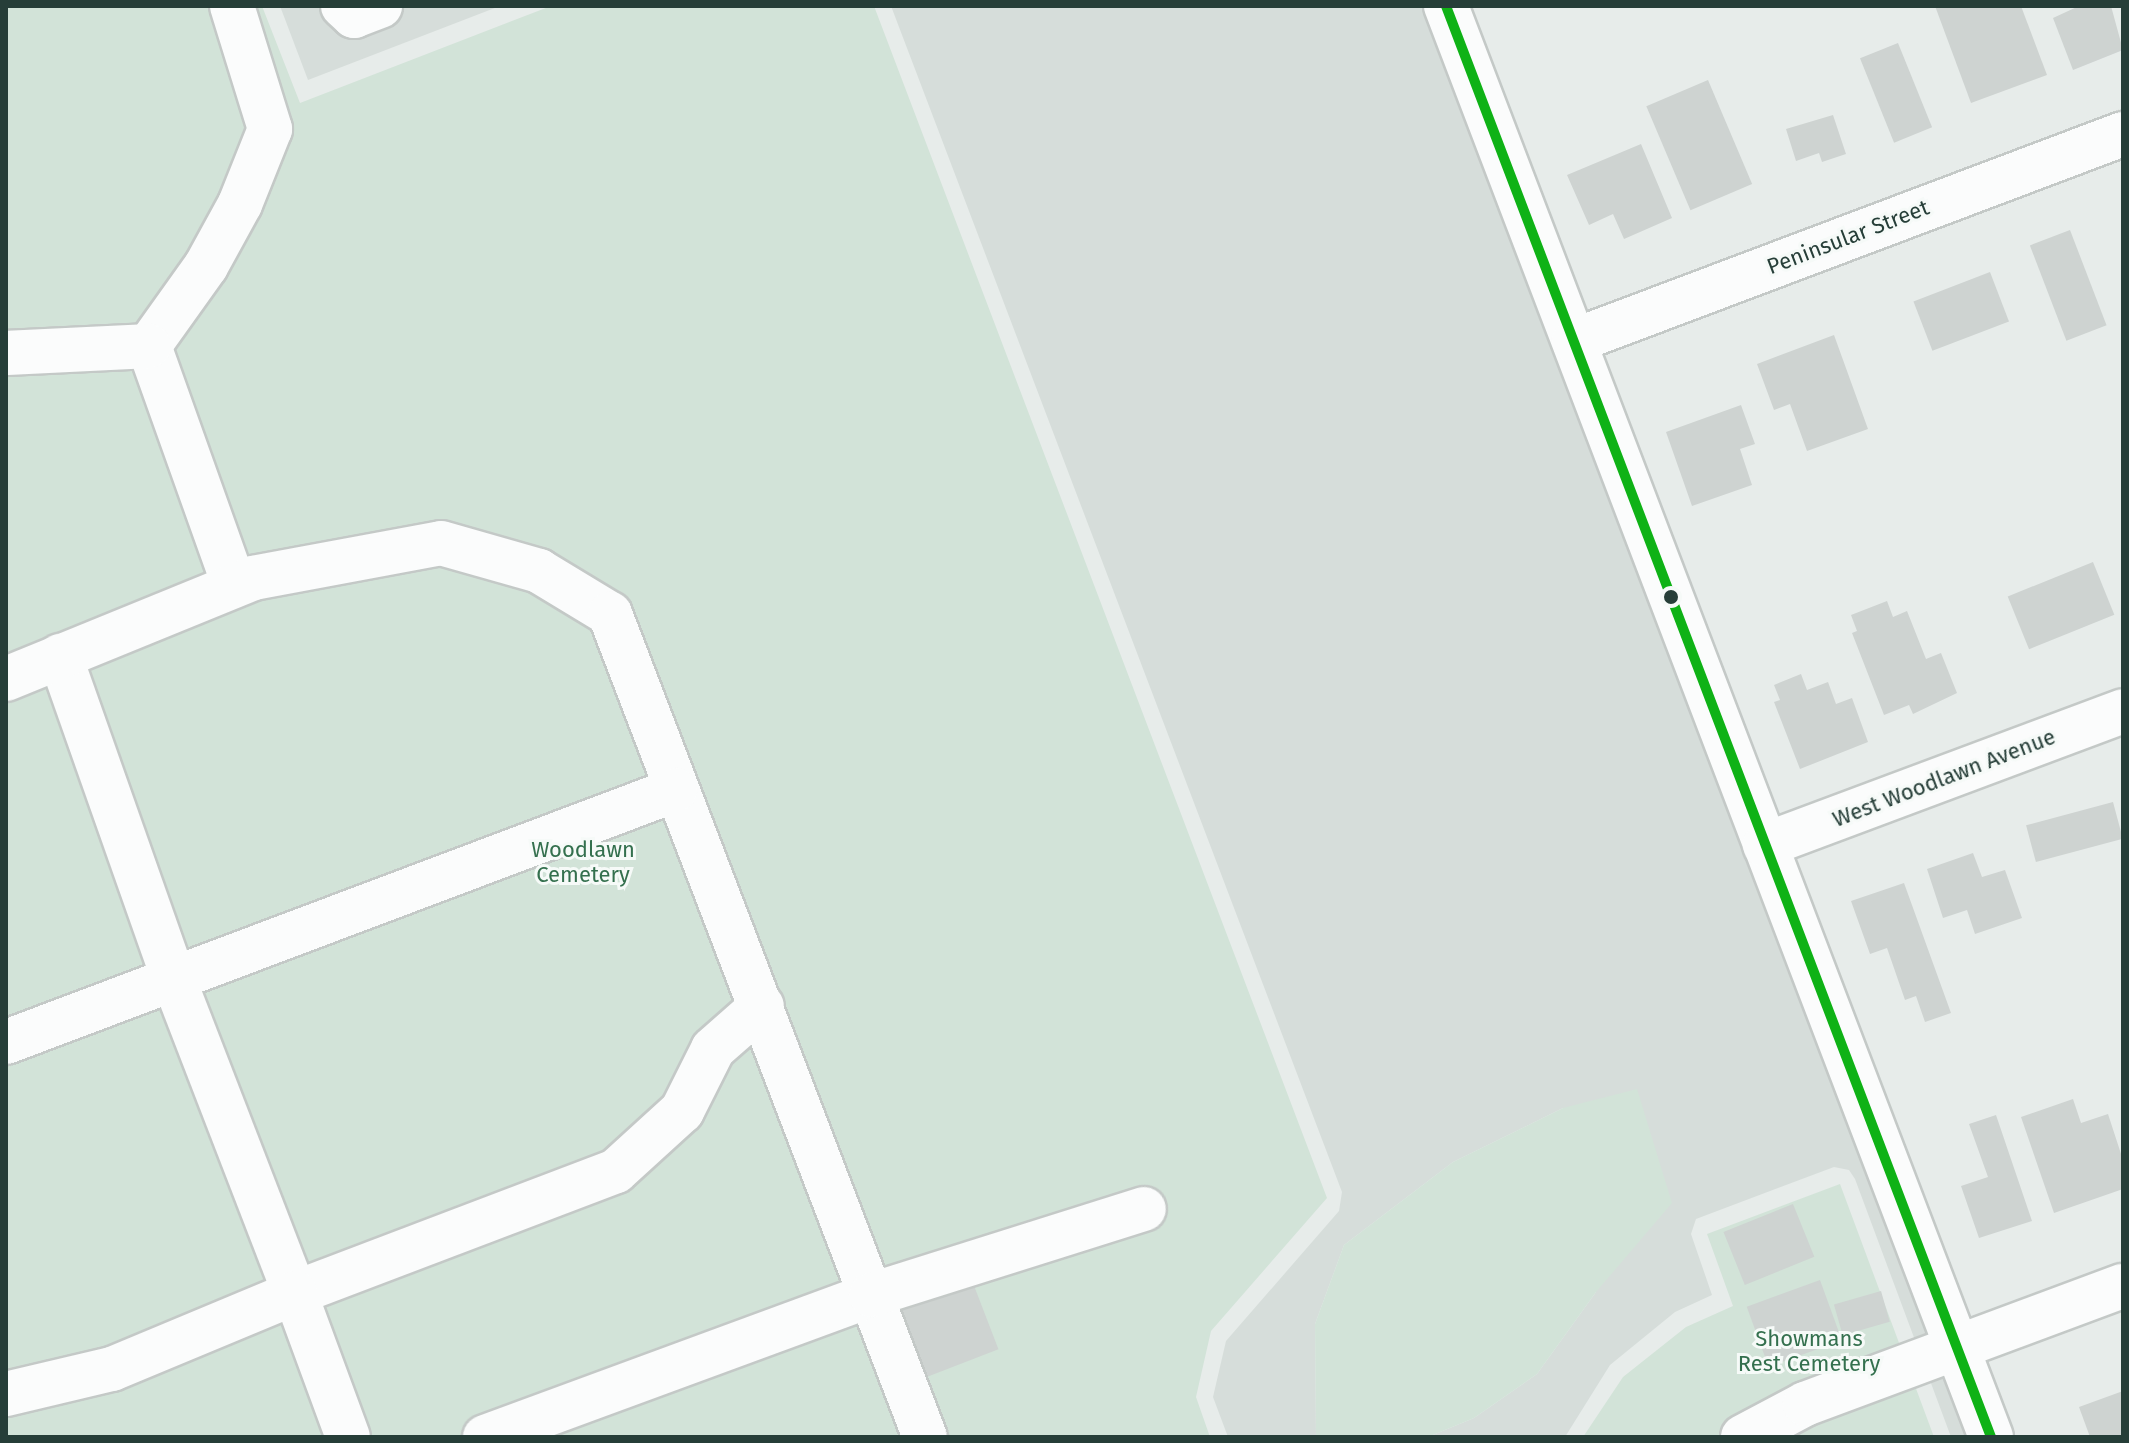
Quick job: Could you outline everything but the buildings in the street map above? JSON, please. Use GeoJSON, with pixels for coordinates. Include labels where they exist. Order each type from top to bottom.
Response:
{"type":"FeatureCollection","features":[{"type":"Feature","properties":{"kind":"street"},"geometry":{"type":"LineString","coordinates":[[149,346],[206,266],[240,204],[270,129],[232,6]]}},
{"type":"Feature","properties":{"kind":"street"},"geometry":{"type":"LineString","coordinates":[[343,6],[354,16],[380,6]]}},
{"type":"Feature","properties":{"kind":"street"},"geometry":{"type":"LineString","coordinates":[[1446,6],[1991,1437]]}},
{"type":"Feature","properties":{"kind":"street","name":"Peninsular Street"},"geometry":{"type":"LineString","coordinates":[[1574,341],[2123,134]]}},
{"type":"Feature","properties":{"kind":"street"},"geometry":{"type":"LineString","coordinates":[[6,353],[149,346]]}},
{"type":"Feature","properties":{"kind":"street"},"geometry":{"type":"LineString","coordinates":[[149,346],[234,585]]}},
{"type":"Feature","properties":{"kind":"street"},"geometry":{"type":"LineString","coordinates":[[6,679],[234,585],[441,543],[539,571],[610,614],[925,1437]]}},
{"type":"Feature","properties":{"kind":"street"},"geometry":{"type":"LineString","coordinates":[[60,656],[174,980],[348,1437]]}},
{"type":"Feature","properties":{"kind":"street","name":"West Woodlawn Avenue"},"geometry":{"type":"LineString","coordinates":[[1765,845],[2123,711]]}},
{"type":"Feature","properties":{"kind":"street"},"geometry":{"type":"LineString","coordinates":[[6,1042],[675,790]]}},
{"type":"Feature","properties":{"kind":"street"},"geometry":{"type":"LineString","coordinates":[[6,1394],[112,1369],[295,1293],[616,1171],[682,1111],[713,1049],[762,1006]]}},
{"type":"Feature","properties":{"kind":"street"},"geometry":{"type":"LineString","coordinates":[[485,1437],[871,1295],[1144,1209]]}},
{"type":"Feature","properties":{"kind":"street"},"geometry":{"type":"LineString","coordinates":[[1743,1437],[1805,1404],[2123,1286]]}},
{"type":"Feature","properties":{"kind":"shaded area"},"geometry":{"type":"Polygon","coordinates":[[[280,6],[500,6],[308,80],[280,6]]]}},
{"type":"Feature","properties":{"kind":"shaded area"},"geometry":{"type":"Polygon","coordinates":[[[891,6],[1426,6],[1970,1437],[1951,1437],[1855,1179],[1849,1170],[1834,1167],[1696,1219],[1691,1234],[1712,1295],[1675,1312],[1610,1365],[1565,1437],[1428,1437],[1474,1418],[1537,1374],[1596,1292],[1563,1108],[1453,1162],[1344,1245],[1315,1324],[1316,1437],[1228,1437],[1213,1397],[1226,1341],[1339,1211],[1342,1192],[891,6]]]}},
{"type":"Feature","properties":{"kind":"green space","name":"Woodlawn Cemetery"},"geometry":{"type":"Polygon","coordinates":[[[6,6],[262,6],[300,103],[551,6],[874,6],[1327,1198],[1211,1331],[1196,1397],[1210,1437],[6,1437],[6,6]]]}},
{"type":"Feature","properties":{"kind":"green space"},"geometry":{"type":"Polygon","coordinates":[[[1637,1089],[1672,1203],[1596,1292],[1537,1374],[1474,1418],[1428,1437],[1316,1437],[1315,1324],[1344,1245],[1453,1162],[1563,1108],[1637,1089]]]}},
{"type":"Feature","properties":{"kind":"green space","name":"Showmans Rest Cemetery"},"geometry":{"type":"Polygon","coordinates":[[[1840,1184],[1934,1437],[1583,1437],[1623,1377],[1686,1327],[1733,1306],[1707,1234],[1840,1184]]]}},
{"type":"Feature","properties":{"kind":"transit line"},"geometry":{"type":"LineString","coordinates":[[1446,6],[1991,1437]]}}]}
